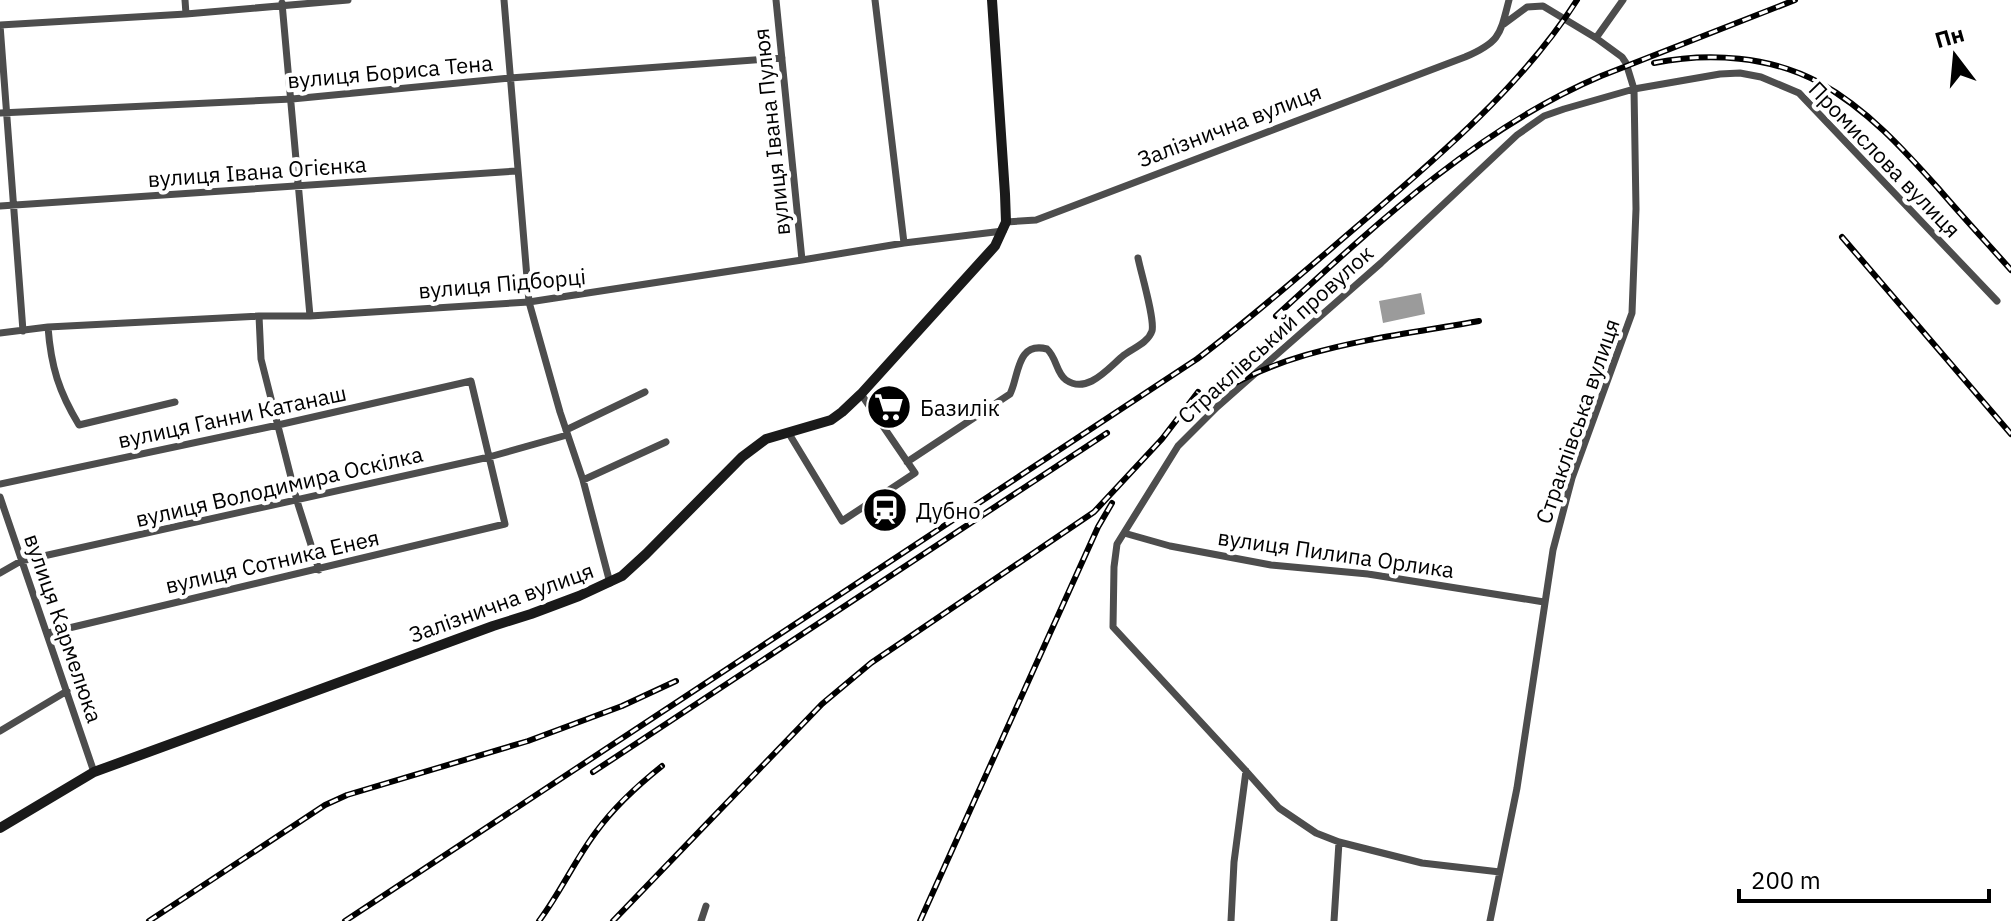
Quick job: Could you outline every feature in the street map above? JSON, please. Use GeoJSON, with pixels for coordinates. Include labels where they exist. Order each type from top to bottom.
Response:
{"type":"FeatureCollection","features":[{"type":"Feature","properties":{"kind":"main road"},"geometry":{"type":"LineString","coordinates":[[992,0],[1005,227]]}},
{"type":"Feature","properties":{"kind":"main road","name":"Залізнична вулиця"},"geometry":{"type":"LineString","coordinates":[[0,828],[94,772],[610,583],[634,566],[742,457],[766,439],[831,420],[861,394],[982,262],[1005,227]]}},
{"type":"Feature","properties":{"kind":"street"},"geometry":{"type":"LineString","coordinates":[[185,0],[186,14]]}},
{"type":"Feature","properties":{"kind":"street"},"geometry":{"type":"LineString","coordinates":[[23,331],[3,113],[0,25],[186,14],[282,2],[348,0]]}},
{"type":"Feature","properties":{"kind":"street"},"geometry":{"type":"LineString","coordinates":[[504,0],[529,302],[583,480],[610,583]]}},
{"type":"Feature","properties":{"kind":"street","name":"вулиця Івана Пулюя"},"geometry":{"type":"LineString","coordinates":[[776,0],[802,260]]}},
{"type":"Feature","properties":{"kind":"street"},"geometry":{"type":"LineString","coordinates":[[875,0],[904,243]]}},
{"type":"Feature","properties":{"kind":"street"},"geometry":{"type":"LineString","coordinates":[[1504,24],[1509,0]]}},
{"type":"Feature","properties":{"kind":"street"},"geometry":{"type":"LineString","coordinates":[[1596,38],[1623,0]]}},
{"type":"Feature","properties":{"kind":"street"},"geometry":{"type":"LineString","coordinates":[[282,2],[310,316]]}},
{"type":"Feature","properties":{"kind":"street","name":"Страклівська вулиця"},"geometry":{"type":"LineString","coordinates":[[1490,921],[1517,788],[1553,550],[1572,478],[1632,313],[1636,209],[1634,89],[1622,57],[1540,5],[1527,7],[1504,24]]}},
{"type":"Feature","properties":{"kind":"street","name":"Залізнична вулиця"},"geometry":{"type":"LineString","coordinates":[[1005,227],[1036,220],[1465,57],[1486,48],[1504,24]]}},
{"type":"Feature","properties":{"kind":"street","name":"вулиця Бориса Тена"},"geometry":{"type":"LineString","coordinates":[[3,113],[292,99],[510,78],[782,58]]}},
{"type":"Feature","properties":{"kind":"street","name":"Промислова вулиця"},"geometry":{"type":"LineString","coordinates":[[1634,89],[1740,73],[1761,77],[1799,93],[1997,301]]}},
{"type":"Feature","properties":{"kind":"street","name":"Страклівський провулок"},"geometry":{"type":"LineString","coordinates":[[1500,872],[1422,863],[1339,842],[1316,833],[1279,808],[1113,627],[1117,544],[1178,446],[1217,407],[1381,263],[1500,150],[1553,112],[1634,89]]}},
{"type":"Feature","properties":{"kind":"street","name":"вулиця Івана Огієнка"},"geometry":{"type":"LineString","coordinates":[[0,206],[517,171]]}},
{"type":"Feature","properties":{"kind":"street","name":"вулиця Підборці"},"geometry":{"type":"LineString","coordinates":[[0,333],[48,327],[310,316],[529,302],[1005,227]]}},
{"type":"Feature","properties":{"kind":"street"},"geometry":{"type":"LineString","coordinates":[[907,462],[1010,394],[1019,362],[1034,348],[1047,349],[1061,375],[1081,384],[1100,376],[1147,339],[1152,324],[1138,258]]}},
{"type":"Feature","properties":{"kind":"street"},"geometry":{"type":"LineString","coordinates":[[259,316],[261,359],[297,501],[319,570]]}},
{"type":"Feature","properties":{"kind":"street"},"geometry":{"type":"LineString","coordinates":[[48,327],[56,380],[65,403],[79,425],[175,402]]}},
{"type":"Feature","properties":{"kind":"street","name":"вулиця Ганни Катанаш"},"geometry":{"type":"LineString","coordinates":[[0,484],[471,381],[489,457]]}},
{"type":"Feature","properties":{"kind":"street","name":"вулиця Володимира Оскілка"},"geometry":{"type":"LineString","coordinates":[[0,573],[21,561],[489,457],[566,432],[645,392]]}},
{"type":"Feature","properties":{"kind":"street"},"geometry":{"type":"LineString","coordinates":[[788,432],[842,521],[915,473],[861,394]]}},
{"type":"Feature","properties":{"kind":"street"},"geometry":{"type":"LineString","coordinates":[[583,480],[666,442]]}},
{"type":"Feature","properties":{"kind":"street","name":"вулиця Сотника Енея"},"geometry":{"type":"LineString","coordinates":[[48,633],[505,524],[489,457]]}},
{"type":"Feature","properties":{"kind":"street","name":"вулиця Кармелюка"},"geometry":{"type":"LineString","coordinates":[[1,501],[94,772]]}},
{"type":"Feature","properties":{"kind":"street","name":"вулиця Пилипа Орлика"},"geometry":{"type":"LineString","coordinates":[[1124,533],[1170,546],[1271,565],[1368,574],[1544,602]]}},
{"type":"Feature","properties":{"kind":"street"},"geometry":{"type":"LineString","coordinates":[[0,731],[67,691]]}},
{"type":"Feature","properties":{"kind":"street"},"geometry":{"type":"LineString","coordinates":[[1231,921],[1234,862],[1246,771]]}},
{"type":"Feature","properties":{"kind":"street"},"geometry":{"type":"LineString","coordinates":[[1334,921],[1339,842]]}},
{"type":"Feature","properties":{"kind":"street"},"geometry":{"type":"LineString","coordinates":[[701,921],[706,906]]}},
{"type":"Feature","properties":{"kind":"shaded area"},"geometry":{"type":"Polygon","coordinates":[[[1421,293],[1425,314],[1383,323],[1379,301],[1421,293]]]}},
{"type":"Feature","properties":{"kind":"railway"},"geometry":{"type":"LineString","coordinates":[[345,921],[1197,359],[1280,292],[1478,119],[1532,61],[1577,0]]}},
{"type":"Feature","properties":{"kind":"railway"},"geometry":{"type":"LineString","coordinates":[[1276,316],[1389,214],[1470,151],[1512,123],[1601,76],[1795,0]]}},
{"type":"Feature","properties":{"kind":"railway"},"geometry":{"type":"LineString","coordinates":[[1654,63],[1696,58],[1739,59],[1781,67],[1820,83],[1869,117],[1898,144],[2011,270]]}},
{"type":"Feature","properties":{"kind":"railway"},"geometry":{"type":"LineString","coordinates":[[1842,237],[2011,434]]}},
{"type":"Feature","properties":{"kind":"railway"},"geometry":{"type":"LineString","coordinates":[[1191,411],[1223,389],[1292,359],[1366,341],[1479,321]]}},
{"type":"Feature","properties":{"kind":"railway"},"geometry":{"type":"LineString","coordinates":[[613,921],[822,704],[871,663],[1094,512],[1162,439],[1198,392]]}},
{"type":"Feature","properties":{"kind":"railway"},"geometry":{"type":"LineString","coordinates":[[593,772],[1107,433]]}},
{"type":"Feature","properties":{"kind":"railway"},"geometry":{"type":"LineString","coordinates":[[920,921],[1098,527],[1112,503]]}},
{"type":"Feature","properties":{"kind":"railway"},"geometry":{"type":"LineString","coordinates":[[149,921],[325,805],[347,795],[528,741],[622,706],[676,681]]}},
{"type":"Feature","properties":{"kind":"railway"},"geometry":{"type":"LineString","coordinates":[[539,921],[603,823],[662,766]]}},
{"type":"Feature","properties":{"kind":"place","name":"Базилік"},"geometry":{"type":"Point","coordinates":[889,407]}},
{"type":"Feature","properties":{"kind":"place","name":"Дубно"},"geometry":{"type":"Point","coordinates":[885,510]}}]}
